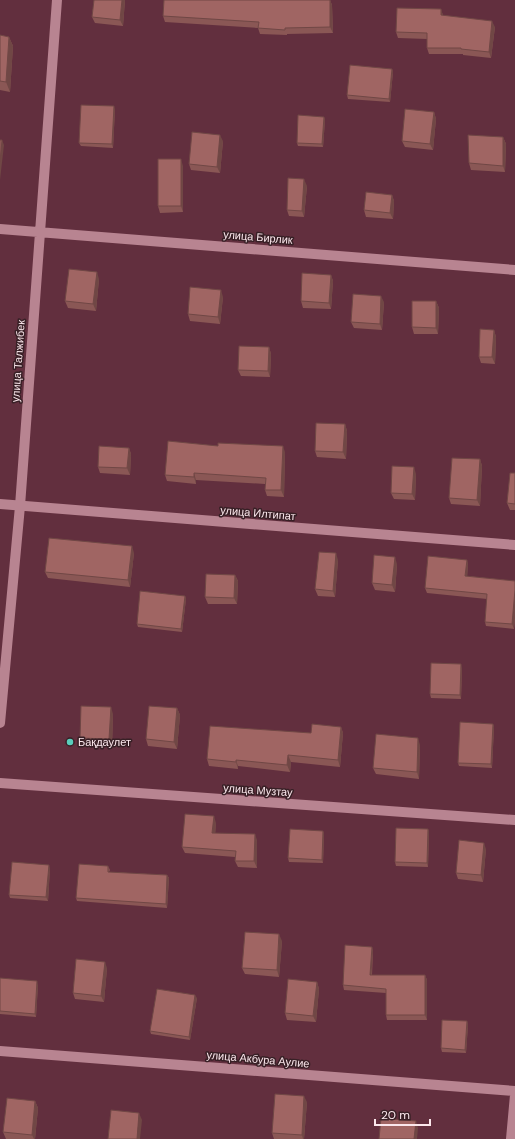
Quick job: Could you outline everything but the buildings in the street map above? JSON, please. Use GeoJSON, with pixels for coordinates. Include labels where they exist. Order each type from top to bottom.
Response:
{"type":"FeatureCollection","features":[{"type":"Feature","properties":{"kind":"street","name":"улица Талжибек"},"geometry":{"type":"LineString","coordinates":[[0,722],[20,506],[57,0]]}},
{"type":"Feature","properties":{"kind":"street","name":"улица Бирлик"},"geometry":{"type":"LineString","coordinates":[[0,229],[515,270]]}},
{"type":"Feature","properties":{"kind":"street","name":"улица Илтипат"},"geometry":{"type":"LineString","coordinates":[[0,504],[515,545]]}},
{"type":"Feature","properties":{"kind":"street","name":"улица Музтау"},"geometry":{"type":"LineString","coordinates":[[0,783],[515,820]]}},
{"type":"Feature","properties":{"kind":"street","name":"улица Акбура Аулие"},"geometry":{"type":"LineString","coordinates":[[0,1050],[515,1091]]}},
{"type":"Feature","properties":{"kind":"street"},"geometry":{"type":"LineString","coordinates":[[511,1139],[515,1095]]}},
{"type":"Feature","properties":{"kind":"place","name":"Бақдаулет"},"geometry":{"type":"Point","coordinates":[70,742]}}]}
